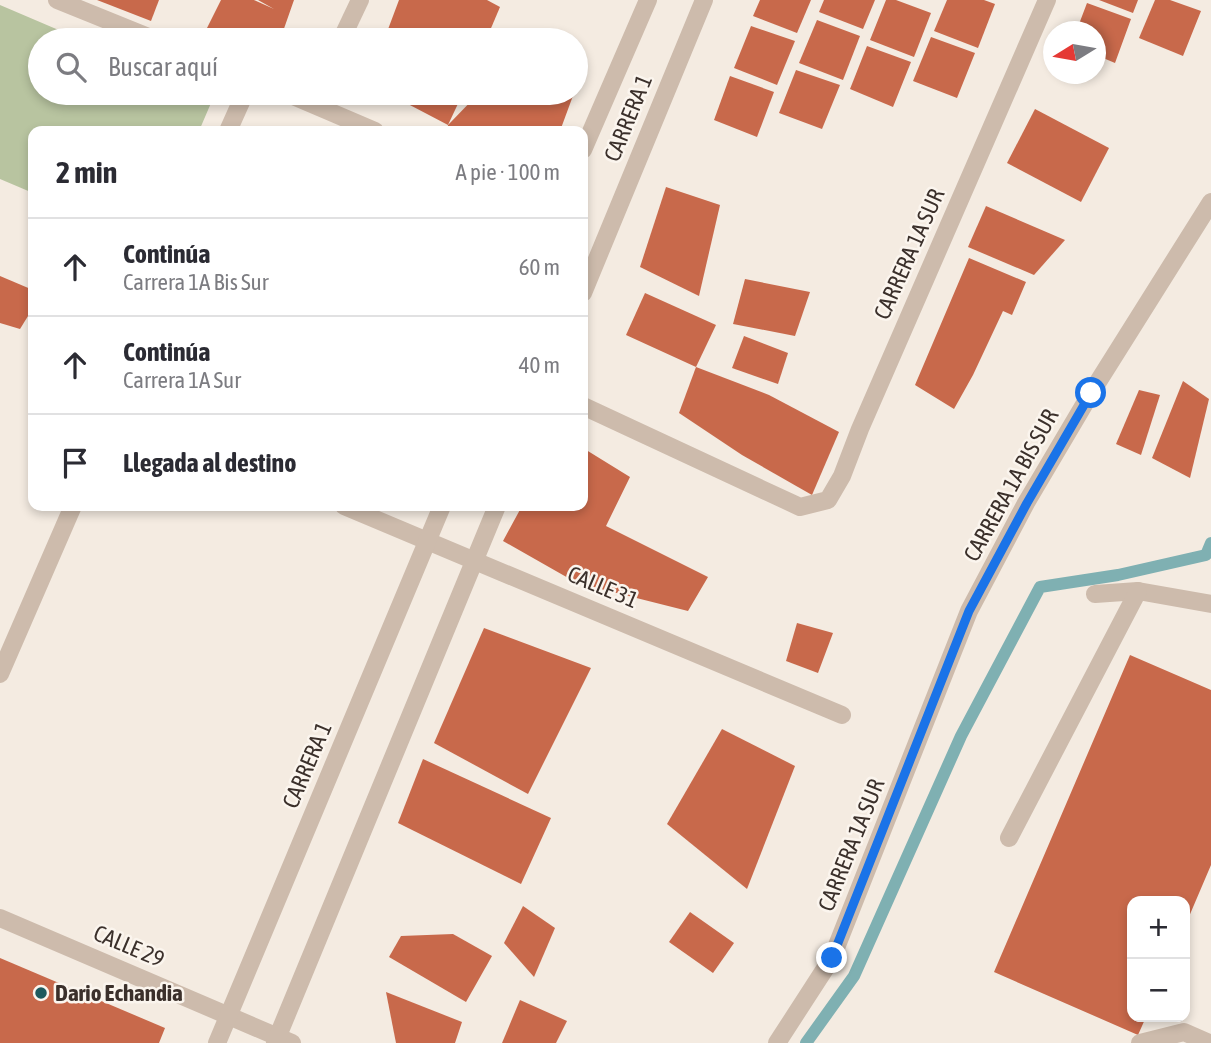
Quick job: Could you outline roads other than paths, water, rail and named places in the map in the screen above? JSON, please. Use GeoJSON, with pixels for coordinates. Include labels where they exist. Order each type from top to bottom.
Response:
{"type":"FeatureCollection","features":[{"type":"Feature","properties":{"kind":"street"},"geometry":{"type":"LineString","coordinates":[[57,0],[126,28]]}},
{"type":"Feature","properties":{"kind":"street"},"geometry":{"type":"LineString","coordinates":[[347,28],[360,0]]}},
{"type":"Feature","properties":{"kind":"street","name":"CARRERA 1"},"geometry":{"type":"LineString","coordinates":[[588,281],[704,0]]}},
{"type":"Feature","properties":{"kind":"street","name":"CARRERA 1A SUR"},"geometry":{"type":"LineString","coordinates":[[588,408],[800,507],[828,500],[842,476],[1047,0]]}},
{"type":"Feature","properties":{"kind":"street","name":"CARRERA 1"},"geometry":{"type":"LineString","coordinates":[[588,138],[646,1]]}},
{"type":"Feature","properties":{"kind":"street"},"geometry":{"type":"LineString","coordinates":[[230,126],[240,105]]}},
{"type":"Feature","properties":{"kind":"street"},"geometry":{"type":"LineString","coordinates":[[328,105],[366,126]]}},
{"type":"Feature","properties":{"kind":"street","name":"CARRERA 1A BIS SUR"},"geometry":{"type":"LineString","coordinates":[[922,734],[969,611],[1020,515],[1091,393],[1211,202]]}},
{"type":"Feature","properties":{"kind":"street"},"geometry":{"type":"LineString","coordinates":[[0,674],[70,511]]}},
{"type":"Feature","properties":{"kind":"street","name":"CALLE 31"},"geometry":{"type":"LineString","coordinates":[[356,511],[842,715]]}},
{"type":"Feature","properties":{"kind":"street","name":"CARRERA 1"},"geometry":{"type":"LineString","coordinates":[[217,1043],[440,511]]}},
{"type":"Feature","properties":{"kind":"street"},"geometry":{"type":"LineString","coordinates":[[282,1041],[495,511]]}},
{"type":"Feature","properties":{"kind":"street"},"geometry":{"type":"LineString","coordinates":[[1009,838],[1138,591]]}},
{"type":"Feature","properties":{"kind":"street"},"geometry":{"type":"LineString","coordinates":[[1095,594],[1138,591],[1211,604]]}},
{"type":"Feature","properties":{"kind":"street","name":"CARRERA 1A SUR"},"geometry":{"type":"LineString","coordinates":[[777,1043],[832,958],[922,734]]}},
{"type":"Feature","properties":{"kind":"street","name":"CALLE 29"},"geometry":{"type":"LineString","coordinates":[[0,918],[229,1014],[282,1041]]}},
{"type":"Feature","properties":{"kind":"street"},"geometry":{"type":"LineString","coordinates":[[1140,1043],[1184,1032],[1209,1043]]}},
{"type":"Feature","properties":{"kind":"waterway"},"geometry":{"type":"LineString","coordinates":[[806,1043],[854,976],[961,736],[1040,587],[1118,575],[1206,555],[1211,543]]}},
{"type":"Feature","properties":{"kind":"place","name":"Dario Echandia"},"geometry":{"type":"Point","coordinates":[41,993]}}]}
